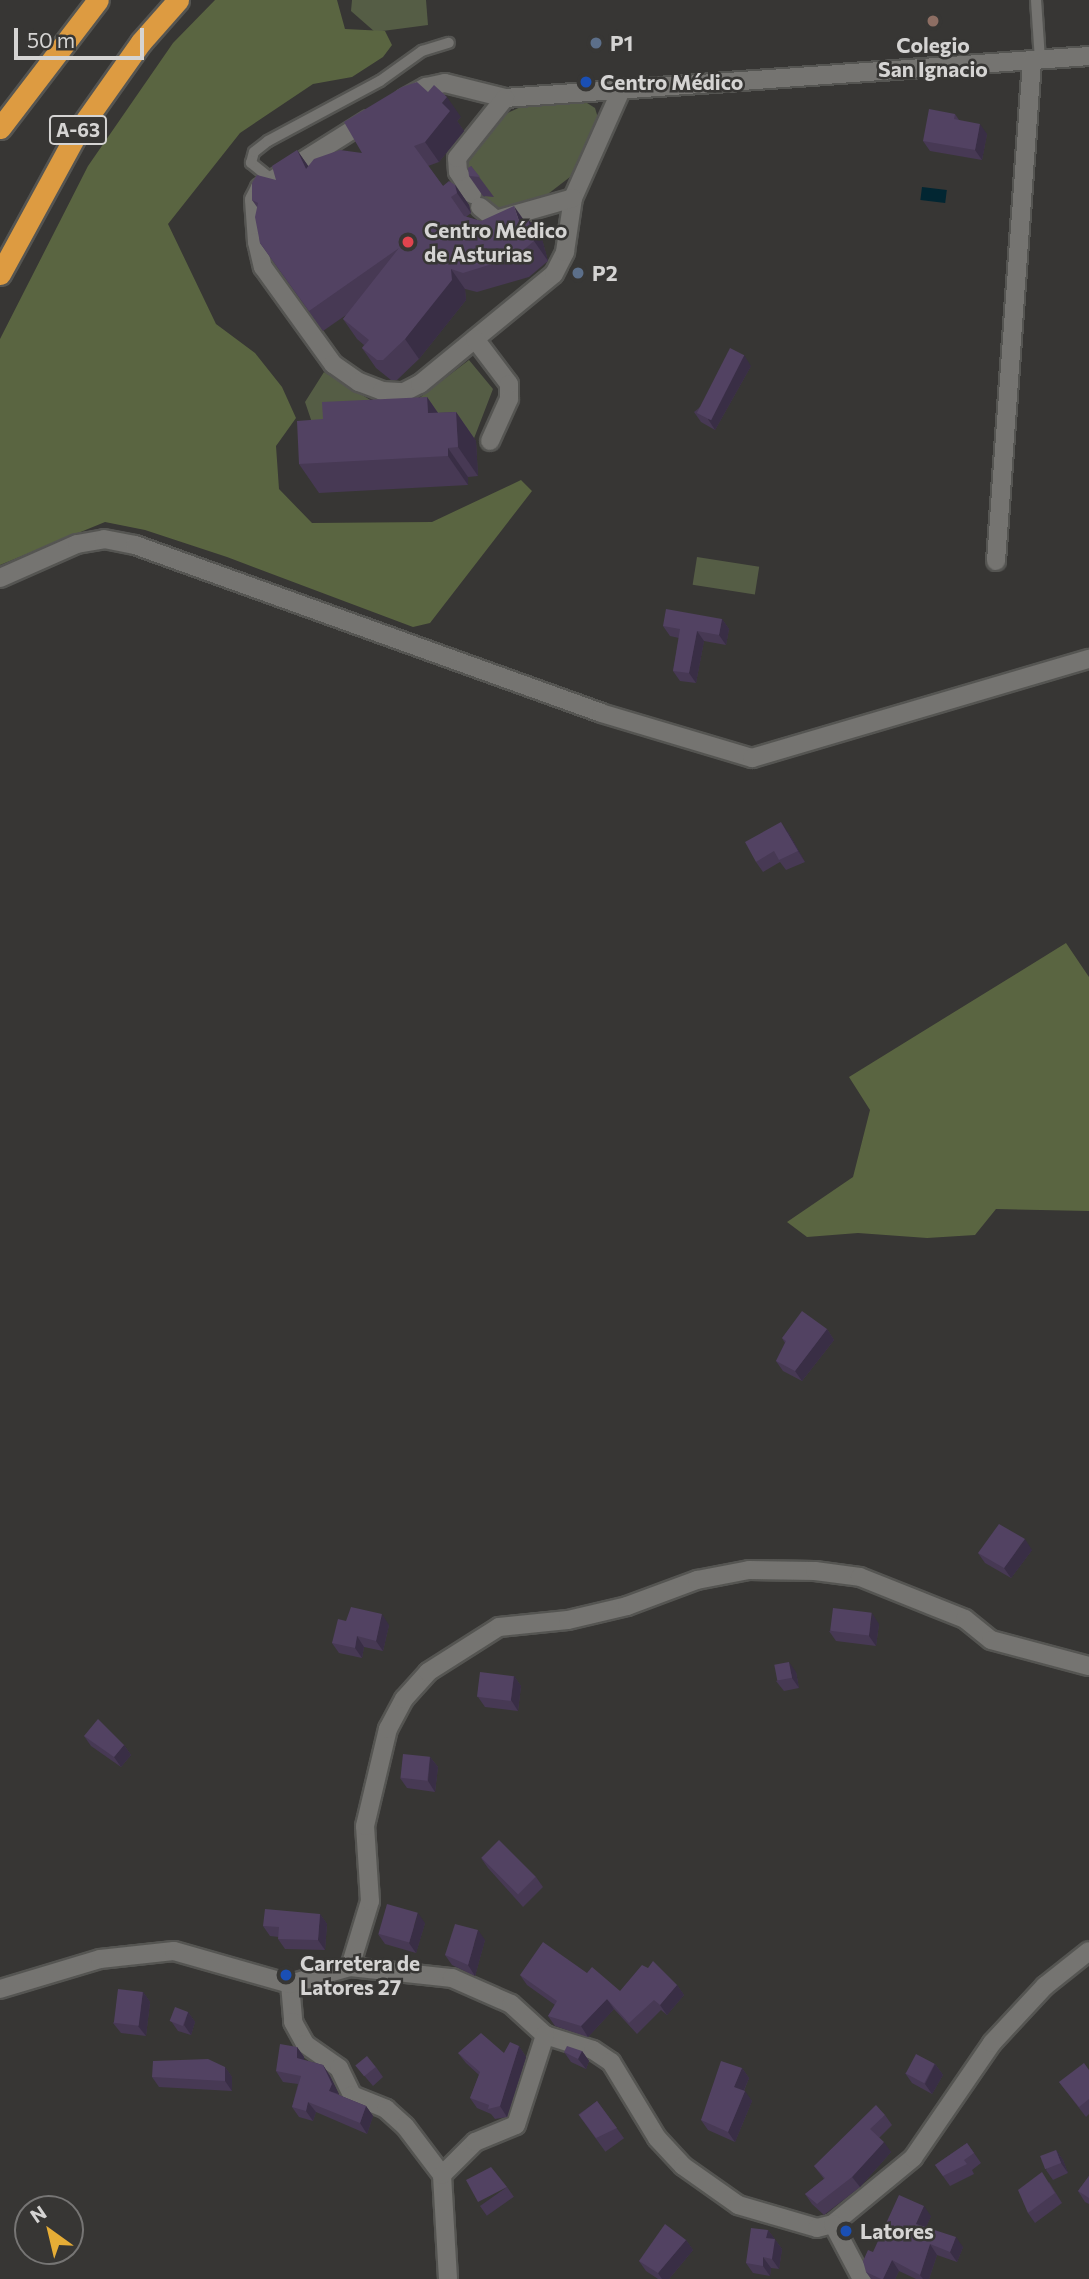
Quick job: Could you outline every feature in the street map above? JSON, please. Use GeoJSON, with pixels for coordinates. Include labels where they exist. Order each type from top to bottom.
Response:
{"type":"FeatureCollection","features":[{"type":"Feature","properties":{"kind":"highway"},"geometry":{"type":"LineString","coordinates":[[0,128],[98,0]]}},
{"type":"Feature","properties":{"kind":"highway","name":"A-63"},"geometry":{"type":"LineString","coordinates":[[0,274],[78,131],[141,42],[178,0]]}},
{"type":"Feature","properties":{"kind":"street"},"geometry":{"type":"LineString","coordinates":[[622,88],[573,198],[565,252],[554,274],[420,384],[404,392],[382,391],[359,382],[333,364],[263,267],[254,200],[271,179],[426,87],[445,83],[505,98],[622,88],[1089,56]]}},
{"type":"Feature","properties":{"kind":"street"},"geometry":{"type":"LineString","coordinates":[[996,561],[1036,61]]}},
{"type":"Feature","properties":{"kind":"street"},"geometry":{"type":"LineString","coordinates":[[505,98],[457,158],[458,172],[476,201],[496,219],[573,198]]}},
{"type":"Feature","properties":{"kind":"street"},"geometry":{"type":"LineString","coordinates":[[475,339],[509,384],[509,399],[490,441]]}},
{"type":"Feature","properties":{"kind":"street"},"geometry":{"type":"LineString","coordinates":[[0,578],[77,544],[104,539],[135,545],[601,713],[752,758],[1089,659]]}},
{"type":"Feature","properties":{"kind":"street"},"geometry":{"type":"LineString","coordinates":[[350,1967],[370,1901],[365,1826],[388,1729],[404,1699],[428,1672],[499,1626],[568,1620],[627,1606],[697,1580],[749,1570],[815,1571],[860,1577],[965,1619],[991,1640],[1089,1666]]}},
{"type":"Feature","properties":{"kind":"street"},"geometry":{"type":"LineString","coordinates":[[0,1989],[100,1959],[174,1951],[290,1984],[350,1967],[452,1978],[486,1989],[511,2004],[545,2035],[593,2050],[611,2062],[657,2138],[683,2166],[738,2205],[817,2228],[833,2224],[913,2158],[992,2043],[1045,1986],[1089,1951]]}},
{"type":"Feature","properties":{"kind":"street"},"geometry":{"type":"LineString","coordinates":[[290,1984],[293,2022],[305,2044],[339,2068],[352,2095],[386,2109],[405,2126],[442,2175],[448,2279]]}},
{"type":"Feature","properties":{"kind":"street"},"geometry":{"type":"LineString","coordinates":[[442,2175],[475,2142],[516,2124],[545,2035]]}},
{"type":"Feature","properties":{"kind":"street"},"geometry":{"type":"LineString","coordinates":[[833,2224],[862,2279]]}},
{"type":"Feature","properties":{"kind":"lane"},"geometry":{"type":"LineString","coordinates":[[1036,0],[1036,61]]}},
{"type":"Feature","properties":{"kind":"lane"},"geometry":{"type":"LineString","coordinates":[[271,179],[251,163],[254,152],[268,141],[380,81],[422,51],[449,43]]}},
{"type":"Feature","properties":{"kind":"green space"},"geometry":{"type":"Polygon","coordinates":[[[215,0],[337,0],[345,29],[385,31],[392,45],[383,57],[352,77],[313,84],[240,133],[168,224],[216,324],[255,353],[282,387],[296,418],[276,446],[279,489],[312,523],[432,522],[521,480],[532,491],[430,623],[413,627],[227,557],[145,530],[105,522],[0,565],[0,339],[88,166],[173,43],[215,0]]]}},
{"type":"Feature","properties":{"kind":"green space"},"geometry":{"type":"Polygon","coordinates":[[[352,0],[426,0],[428,25],[375,32],[351,11],[352,0]]]}},
{"type":"Feature","properties":{"kind":"green space"},"geometry":{"type":"Polygon","coordinates":[[[587,103],[595,108],[598,118],[570,177],[544,197],[505,209],[490,206],[466,164],[499,117],[525,105],[587,103]]]}},
{"type":"Feature","properties":{"kind":"green space"},"geometry":{"type":"Polygon","coordinates":[[[469,360],[493,389],[473,441],[321,449],[305,402],[324,372],[372,401],[418,399],[469,360]]]}},
{"type":"Feature","properties":{"kind":"green space"},"geometry":{"type":"Polygon","coordinates":[[[697,557],[759,567],[755,595],[693,585],[697,557]]]}},
{"type":"Feature","properties":{"kind":"green space"},"geometry":{"type":"Polygon","coordinates":[[[1066,943],[1089,977],[1089,1211],[996,1209],[975,1235],[927,1238],[858,1233],[807,1237],[787,1222],[853,1177],[870,1110],[849,1077],[1066,943]]]}},
{"type":"Feature","properties":{"kind":"water"},"geometry":{"type":"Polygon","coordinates":[[[922,187],[947,190],[945,203],[920,200],[922,187]]]}},
{"type":"Feature","properties":{"kind":"building","name":"Centro Médico de Asturias"},"geometry":{"type":"Polygon","coordinates":[[[417,82],[428,92],[434,85],[447,97],[442,103],[450,111],[425,142],[414,146],[443,186],[449,181],[455,185],[457,193],[451,197],[464,216],[481,221],[514,206],[519,221],[528,219],[534,241],[515,257],[463,273],[451,269],[452,280],[405,339],[383,360],[377,360],[362,348],[369,340],[343,319],[399,248],[309,311],[260,243],[255,217],[258,203],[252,200],[252,183],[257,175],[276,180],[272,166],[297,150],[306,169],[314,159],[340,150],[362,153],[344,122],[402,87],[417,82]]]}},
{"type":"Feature","properties":{"kind":"building"},"geometry":{"type":"Polygon","coordinates":[[[929,109],[955,114],[954,119],[980,124],[975,150],[923,141],[929,109]]]}},
{"type":"Feature","properties":{"kind":"building"},"geometry":{"type":"Polygon","coordinates":[[[471,166],[480,177],[469,176],[468,168],[471,166]]]}},
{"type":"Feature","properties":{"kind":"building"},"geometry":{"type":"Polygon","coordinates":[[[730,348],[744,355],[711,420],[697,413],[730,348]]]}},
{"type":"Feature","properties":{"kind":"building"},"geometry":{"type":"Polygon","coordinates":[[[427,397],[428,413],[456,412],[458,447],[448,448],[448,456],[299,464],[297,421],[323,419],[322,402],[427,397]]]}},
{"type":"Feature","properties":{"kind":"building"},"geometry":{"type":"Polygon","coordinates":[[[666,609],[722,619],[719,635],[697,631],[689,673],[673,671],[680,629],[663,626],[666,609]]]}},
{"type":"Feature","properties":{"kind":"building"},"geometry":{"type":"Polygon","coordinates":[[[781,822],[798,851],[779,860],[774,851],[756,862],[745,842],[781,822]]]}},
{"type":"Feature","properties":{"kind":"building"},"geometry":{"type":"Polygon","coordinates":[[[802,1311],[827,1329],[795,1371],[776,1361],[786,1341],[782,1338],[802,1311]]]}},
{"type":"Feature","properties":{"kind":"building"},"geometry":{"type":"Polygon","coordinates":[[[999,1524],[1025,1539],[1004,1568],[978,1553],[999,1524]]]}},
{"type":"Feature","properties":{"kind":"building"},"geometry":{"type":"Polygon","coordinates":[[[351,1607],[382,1614],[376,1641],[357,1636],[355,1648],[332,1643],[338,1619],[346,1621],[351,1607]]]}},
{"type":"Feature","properties":{"kind":"building"},"geometry":{"type":"Polygon","coordinates":[[[833,1608],[872,1613],[869,1636],[830,1631],[833,1608]]]}},
{"type":"Feature","properties":{"kind":"building"},"geometry":{"type":"Polygon","coordinates":[[[789,1662],[792,1678],[777,1681],[774,1665],[789,1662]]]}},
{"type":"Feature","properties":{"kind":"building"},"geometry":{"type":"Polygon","coordinates":[[[480,1672],[514,1676],[511,1701],[477,1697],[480,1672]]]}},
{"type":"Feature","properties":{"kind":"building"},"geometry":{"type":"Polygon","coordinates":[[[98,1719],[124,1745],[114,1757],[84,1736],[98,1719]]]}},
{"type":"Feature","properties":{"kind":"building"},"geometry":{"type":"Polygon","coordinates":[[[403,1754],[430,1757],[427,1781],[400,1778],[403,1754]]]}},
{"type":"Feature","properties":{"kind":"building"},"geometry":{"type":"Polygon","coordinates":[[[499,1840],[536,1877],[518,1894],[481,1858],[499,1840]]]}},
{"type":"Feature","properties":{"kind":"building"},"geometry":{"type":"Polygon","coordinates":[[[387,1904],[418,1913],[409,1943],[378,1934],[387,1904]]]}},
{"type":"Feature","properties":{"kind":"building"},"geometry":{"type":"Polygon","coordinates":[[[265,1909],[320,1914],[318,1940],[278,1939],[279,1927],[263,1926],[265,1909]]]}},
{"type":"Feature","properties":{"kind":"building"},"geometry":{"type":"Polygon","coordinates":[[[455,1924],[478,1930],[468,1965],[445,1955],[455,1924]]]}},
{"type":"Feature","properties":{"kind":"building"},"geometry":{"type":"Polygon","coordinates":[[[543,1942],[587,1973],[592,1967],[620,1991],[642,1965],[648,1968],[653,1961],[677,1985],[660,2005],[654,2000],[629,2023],[607,1999],[581,2026],[548,2016],[557,2001],[520,1975],[543,1942]]]}},
{"type":"Feature","properties":{"kind":"building"},"geometry":{"type":"Polygon","coordinates":[[[118,1989],[143,1992],[139,2026],[114,2023],[118,1989]]]}},
{"type":"Feature","properties":{"kind":"building"},"geometry":{"type":"Polygon","coordinates":[[[175,2007],[188,2012],[183,2026],[170,2021],[175,2007]]]}},
{"type":"Feature","properties":{"kind":"building"},"geometry":{"type":"Polygon","coordinates":[[[481,2033],[504,2053],[510,2042],[519,2046],[500,2106],[488,2109],[489,2105],[470,2098],[480,2072],[458,2053],[481,2033]]]}},
{"type":"Feature","properties":{"kind":"building"},"geometry":{"type":"Polygon","coordinates":[[[280,2044],[297,2047],[297,2058],[323,2065],[332,2084],[329,2091],[366,2106],[360,2123],[308,2102],[306,2111],[292,2107],[301,2076],[276,2071],[280,2044]]]}},
{"type":"Feature","properties":{"kind":"building"},"geometry":{"type":"Polygon","coordinates":[[[567,2046],[582,2051],[578,2059],[564,2052],[567,2046]]]}},
{"type":"Feature","properties":{"kind":"building"},"geometry":{"type":"Polygon","coordinates":[[[916,2054],[935,2064],[924,2083],[906,2073],[916,2054]]]}},
{"type":"Feature","properties":{"kind":"building"},"geometry":{"type":"Polygon","coordinates":[[[367,2056],[376,2067],[364,2076],[355,2065],[367,2056]]]}},
{"type":"Feature","properties":{"kind":"building"},"geometry":{"type":"Polygon","coordinates":[[[208,2059],[225,2067],[225,2081],[152,2077],[153,2061],[208,2059]]]}},
{"type":"Feature","properties":{"kind":"building"},"geometry":{"type":"Polygon","coordinates":[[[721,2061],[742,2068],[734,2087],[745,2091],[728,2132],[701,2120],[721,2061]]]}},
{"type":"Feature","properties":{"kind":"building"},"geometry":{"type":"Polygon","coordinates":[[[1084,2063],[1089,2070],[1089,2099],[1079,2107],[1059,2082],[1084,2063]]]}},
{"type":"Feature","properties":{"kind":"building"},"geometry":{"type":"Polygon","coordinates":[[[597,2101],[617,2128],[596,2138],[579,2115],[597,2101]]]}},
{"type":"Feature","properties":{"kind":"building"},"geometry":{"type":"Polygon","coordinates":[[[876,2105],[885,2115],[870,2129],[884,2142],[852,2177],[817,2204],[805,2194],[825,2178],[814,2166],[876,2105]]]}},
{"type":"Feature","properties":{"kind":"building"},"geometry":{"type":"Polygon","coordinates":[[[967,2143],[974,2153],[964,2160],[967,2164],[943,2176],[935,2165],[967,2143]]]}},
{"type":"Feature","properties":{"kind":"building"},"geometry":{"type":"Polygon","coordinates":[[[1056,2150],[1061,2163],[1045,2169],[1040,2156],[1056,2150]]]}},
{"type":"Feature","properties":{"kind":"building"},"geometry":{"type":"Polygon","coordinates":[[[491,2167],[507,2187],[478,2202],[466,2180],[491,2167]]]}},
{"type":"Feature","properties":{"kind":"building"},"geometry":{"type":"Polygon","coordinates":[[[1042,2172],[1055,2193],[1028,2213],[1018,2190],[1042,2172]]]}},
{"type":"Feature","properties":{"kind":"building"},"geometry":{"type":"Polygon","coordinates":[[[1089,2176],[1089,2198],[1078,2191],[1089,2176]]]}},
{"type":"Feature","properties":{"kind":"building"},"geometry":{"type":"Polygon","coordinates":[[[899,2195],[924,2206],[916,2224],[956,2237],[950,2252],[930,2244],[920,2275],[892,2260],[881,2279],[866,2272],[863,2261],[868,2250],[873,2252],[899,2195]]]}},
{"type":"Feature","properties":{"kind":"building"},"geometry":{"type":"Polygon","coordinates":[[[665,2224],[686,2240],[658,2273],[639,2261],[665,2224]]]}},
{"type":"Feature","properties":{"kind":"building"},"geometry":{"type":"Polygon","coordinates":[[[751,2228],[768,2230],[766,2238],[775,2239],[772,2259],[763,2257],[763,2266],[746,2263],[751,2228]]]}},
{"type":"Feature","properties":{"kind":"place","name":"Colegio San Ignacio"},"geometry":{"type":"Point","coordinates":[933,21]}},
{"type":"Feature","properties":{"kind":"place","name":"P1"},"geometry":{"type":"Point","coordinates":[596,43]}},
{"type":"Feature","properties":{"kind":"place","name":"Centro Médico"},"geometry":{"type":"Point","coordinates":[586,82]}},
{"type":"Feature","properties":{"kind":"place","name":"Centro Médico de Asturias"},"geometry":{"type":"Point","coordinates":[408,242]}},
{"type":"Feature","properties":{"kind":"place","name":"P2"},"geometry":{"type":"Point","coordinates":[578,273]}},
{"type":"Feature","properties":{"kind":"place","name":"Carretera de Latores 27"},"geometry":{"type":"Point","coordinates":[286,1975]}},
{"type":"Feature","properties":{"kind":"place","name":"Latores"},"geometry":{"type":"Point","coordinates":[846,2231]}}]}
